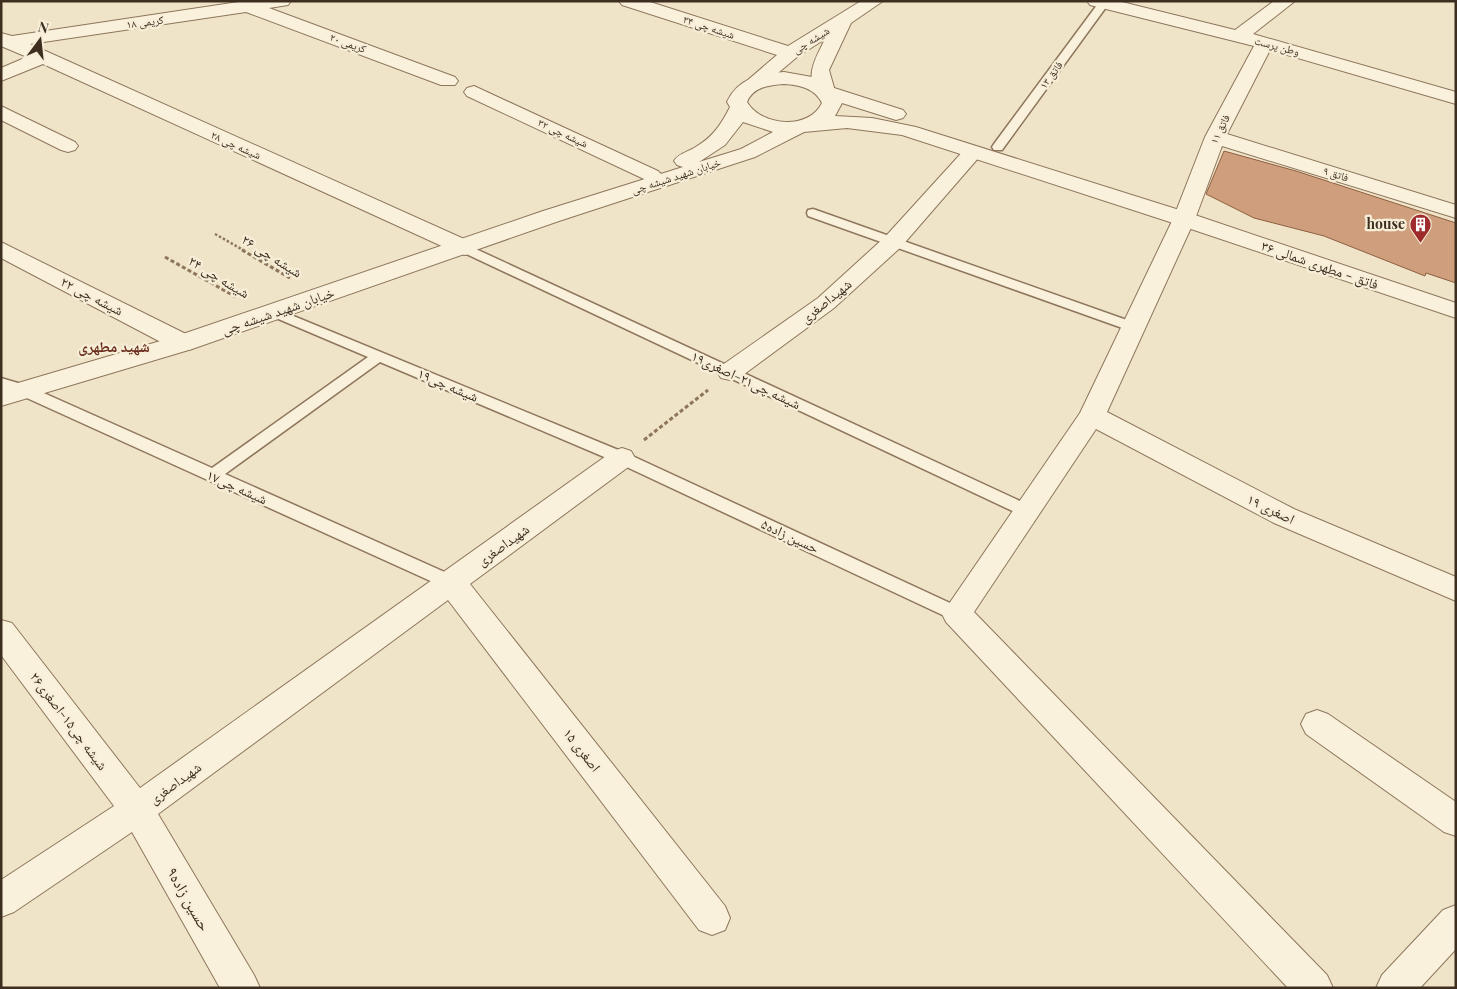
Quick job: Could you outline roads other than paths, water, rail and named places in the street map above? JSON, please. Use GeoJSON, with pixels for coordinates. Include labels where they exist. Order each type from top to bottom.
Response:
{"type":"FeatureCollection","features":[{"type":"Feature","properties":{"kind":"street","name":"کریمی ۱۸"},"geometry":{"type":"LineString","coordinates":[[5,40],[282,1]]}},
{"type":"Feature","properties":{"kind":"street","name":"شیشه چی ۳۴"},"geometry":{"type":"LineString","coordinates":[[628,1],[790,53]]}},
{"type":"Feature","properties":{"kind":"street","name":"شیشه چی"},"geometry":{"type":"LineString","coordinates":[[739,108],[737,102],[739,95],[790,53],[874,1]]}},
{"type":"Feature","properties":{"kind":"street"},"geometry":{"type":"LineString","coordinates":[[1239,36],[1285,1]]}},
{"type":"Feature","properties":{"kind":"street","name":"وطن پرست"},"geometry":{"type":"LineString","coordinates":[[1100,2],[1265,43],[1456,98]]}},
{"type":"Feature","properties":{"kind":"street","name":"کریمی ۲۰"},"geometry":{"type":"LineString","coordinates":[[249,6],[448,80]]}},
{"type":"Feature","properties":{"kind":"street"},"geometry":{"type":"LineString","coordinates":[[825,91],[820,70],[842,21]]}},
{"type":"Feature","properties":{"kind":"street","name":"شیشه چی ۲۸"},"geometry":{"type":"LineString","coordinates":[[5,40],[40,58],[465,248]]}},
{"type":"Feature","properties":{"kind":"street","name":"فاتق ۱۱"},"geometry":{"type":"LineString","coordinates":[[1184,218],[1215,137],[1265,43]]}},
{"type":"Feature","properties":{"kind":"street"},"geometry":{"type":"LineString","coordinates":[[1,76],[40,58]]}},
{"type":"Feature","properties":{"kind":"street"},"geometry":{"type":"LineString","coordinates":[[752,85],[784,78],[808,82],[825,91],[998,148],[1184,218]]}},
{"type":"Feature","properties":{"kind":"street","name":"خیابان شهید شیشه چی"},"geometry":{"type":"LineString","coordinates":[[551,216],[748,153],[819,120],[831,109],[832,103],[825,91]]}},
{"type":"Feature","properties":{"kind":"street","name":"شیشه چی ۳۲"},"geometry":{"type":"LineString","coordinates":[[474,92],[651,175]]}},
{"type":"Feature","properties":{"kind":"street"},"geometry":{"type":"LineString","coordinates":[[739,108],[743,114],[761,124],[785,128],[849,121],[881,124],[1184,218]]}},
{"type":"Feature","properties":{"kind":"street","name":"خیابان شهید شیشه چی"},"geometry":{"type":"LineString","coordinates":[[8,390],[183,343],[465,248],[551,216],[651,175],[714,146],[727,134],[735,121],[739,108]]}},
{"type":"Feature","properties":{"kind":"street"},"geometry":{"type":"LineString","coordinates":[[1,112],[68,146]]}},
{"type":"Feature","properties":{"kind":"street","name":"فاتق ۹"},"geometry":{"type":"LineString","coordinates":[[1215,137],[1456,212]]}},
{"type":"Feature","properties":{"kind":"street","name":"شهیداصغری"},"geometry":{"type":"LineString","coordinates":[[730,372],[826,303],[893,242],[973,152]]}},
{"type":"Feature","properties":{"kind":"street"},"geometry":{"type":"LineString","coordinates":[[1184,218],[1092,416],[958,614],[1314,988]]}},
{"type":"Feature","properties":{"kind":"street","name":"فاتق - مطهری شمالی ۳۶"},"geometry":{"type":"LineString","coordinates":[[1184,218],[1456,311]]}},
{"type":"Feature","properties":{"kind":"street","name":"شیشه چی ۲۲"},"geometry":{"type":"LineString","coordinates":[[1,249],[183,343]]}},
{"type":"Feature","properties":{"kind":"street","name":"اصغری ۱۹"},"geometry":{"type":"LineString","coordinates":[[1092,416],[1284,516],[1456,590]]}},
{"type":"Feature","properties":{"kind":"street","name":"شهیداصغری"},"geometry":{"type":"LineString","coordinates":[[1,900],[137,810],[622,458]]}},
{"type":"Feature","properties":{"kind":"street","name":"اصغری ۱۵"},"geometry":{"type":"LineString","coordinates":[[452,582],[712,918]]}},
{"type":"Feature","properties":{"kind":"street","name":"شیشه چی۱۵-اصغری۲۶"},"geometry":{"type":"LineString","coordinates":[[1,632],[137,810]]}},
{"type":"Feature","properties":{"kind":"street"},"geometry":{"type":"LineString","coordinates":[[1317,724],[1456,821]]}},
{"type":"Feature","properties":{"kind":"street","name":"حسین زاده۹"},"geometry":{"type":"LineString","coordinates":[[137,810],[242,988]]}},
{"type":"Feature","properties":{"kind":"street"},"geometry":{"type":"LineString","coordinates":[[1395,988],[1456,922]]}},
{"type":"Feature","properties":{"kind":"lane","name":"فاتق ۱۳"},"geometry":{"type":"LineString","coordinates":[[998,148],[1100,2]]}},
{"type":"Feature","properties":{"kind":"lane"},"geometry":{"type":"LineString","coordinates":[[813,213],[1133,327]]}},
{"type":"Feature","properties":{"kind":"lane","name":"شیشه چی۲۱-اصغری۱۹"},"geometry":{"type":"LineString","coordinates":[[465,248],[1027,511]]}},
{"type":"Feature","properties":{"kind":"lane","name":"شیشه چی۱۹"},"geometry":{"type":"LineString","coordinates":[[268,314],[380,356],[622,458]]}},
{"type":"Feature","properties":{"kind":"lane"},"geometry":{"type":"LineString","coordinates":[[212,476],[380,356]]}},
{"type":"Feature","properties":{"kind":"lane","name":"شیشه چی۱۷"},"geometry":{"type":"LineString","coordinates":[[8,390],[212,476],[452,582]]}},
{"type":"Feature","properties":{"kind":"lane","name":"حسین زاده۵"},"geometry":{"type":"LineString","coordinates":[[622,458],[958,614]]}},
{"type":"Feature","properties":{"kind":"place","name":"house"},"geometry":{"type":"Point","coordinates":[1421,243]}},
{"type":"Feature","properties":{"kind":"district","name":"شهید مطهری"},"geometry":{"type":"Point","coordinates":[114,347]}}]}
